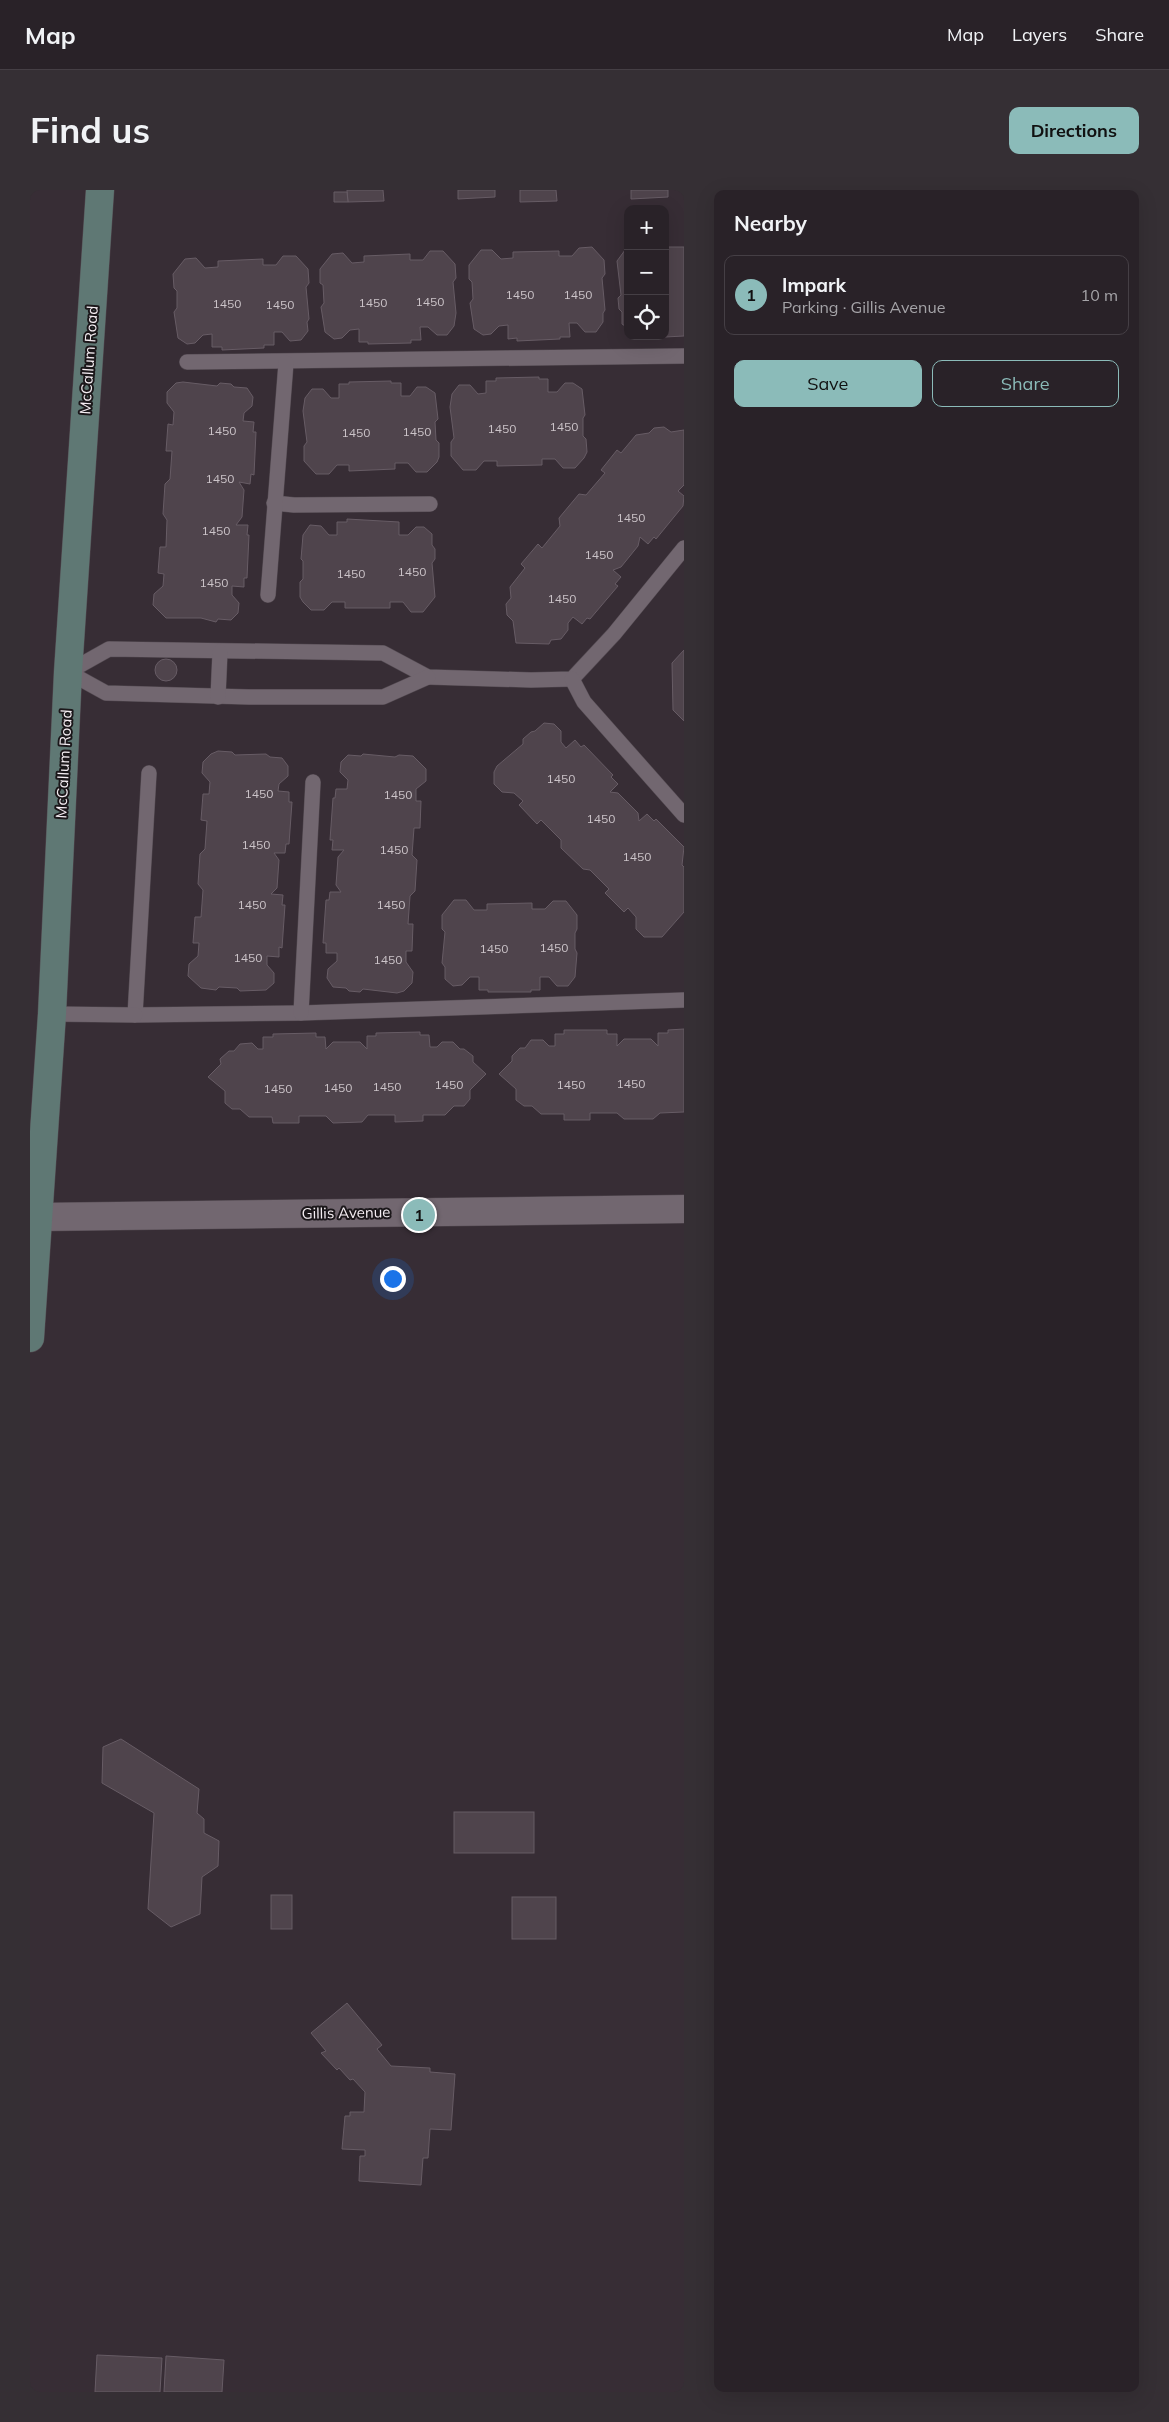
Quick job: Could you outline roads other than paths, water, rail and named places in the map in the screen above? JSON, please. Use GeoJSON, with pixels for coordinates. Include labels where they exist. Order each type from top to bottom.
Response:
{"type":"FeatureCollection","features":[{"type":"Feature","properties":{"kind":"main road","name":"McCallum Road"},"geometry":{"type":"LineString","coordinates":[[30,1338],[52,1014],[68,672],[100,190]]}},
{"type":"Feature","properties":{"kind":"street","name":"Gillis Avenue"},"geometry":{"type":"LineString","coordinates":[[39,1217],[684,1209]]}},
{"type":"Feature","properties":{"kind":"lane"},"geometry":{"type":"LineString","coordinates":[[187,362],[286,363],[684,356]]}},
{"type":"Feature","properties":{"kind":"lane"},"geometry":{"type":"LineString","coordinates":[[268,595],[286,363]]}},
{"type":"Feature","properties":{"kind":"lane"},"geometry":{"type":"LineString","coordinates":[[274,503],[294,505],[430,504]]}},
{"type":"Feature","properties":{"kind":"lane"},"geometry":{"type":"LineString","coordinates":[[68,672],[106,693],[218,697],[383,697],[428,677],[572,679],[614,634],[684,548]]}},
{"type":"Feature","properties":{"kind":"lane"},"geometry":{"type":"LineString","coordinates":[[68,672],[108,649],[383,653],[428,677]]}},
{"type":"Feature","properties":{"kind":"lane"},"geometry":{"type":"LineString","coordinates":[[218,697],[220,652]]}},
{"type":"Feature","properties":{"kind":"lane"},"geometry":{"type":"LineString","coordinates":[[572,679],[584,702],[684,815]]}},
{"type":"Feature","properties":{"kind":"lane"},"geometry":{"type":"LineString","coordinates":[[135,1015],[149,773]]}},
{"type":"Feature","properties":{"kind":"lane"},"geometry":{"type":"LineString","coordinates":[[301,1013],[313,782]]}},
{"type":"Feature","properties":{"kind":"lane"},"geometry":{"type":"LineString","coordinates":[[52,1014],[301,1013],[684,1000]]}},
{"type":"Feature","properties":{"kind":"place","name":"Impark"},"geometry":{"type":"Point","coordinates":[419,1215]}}]}
